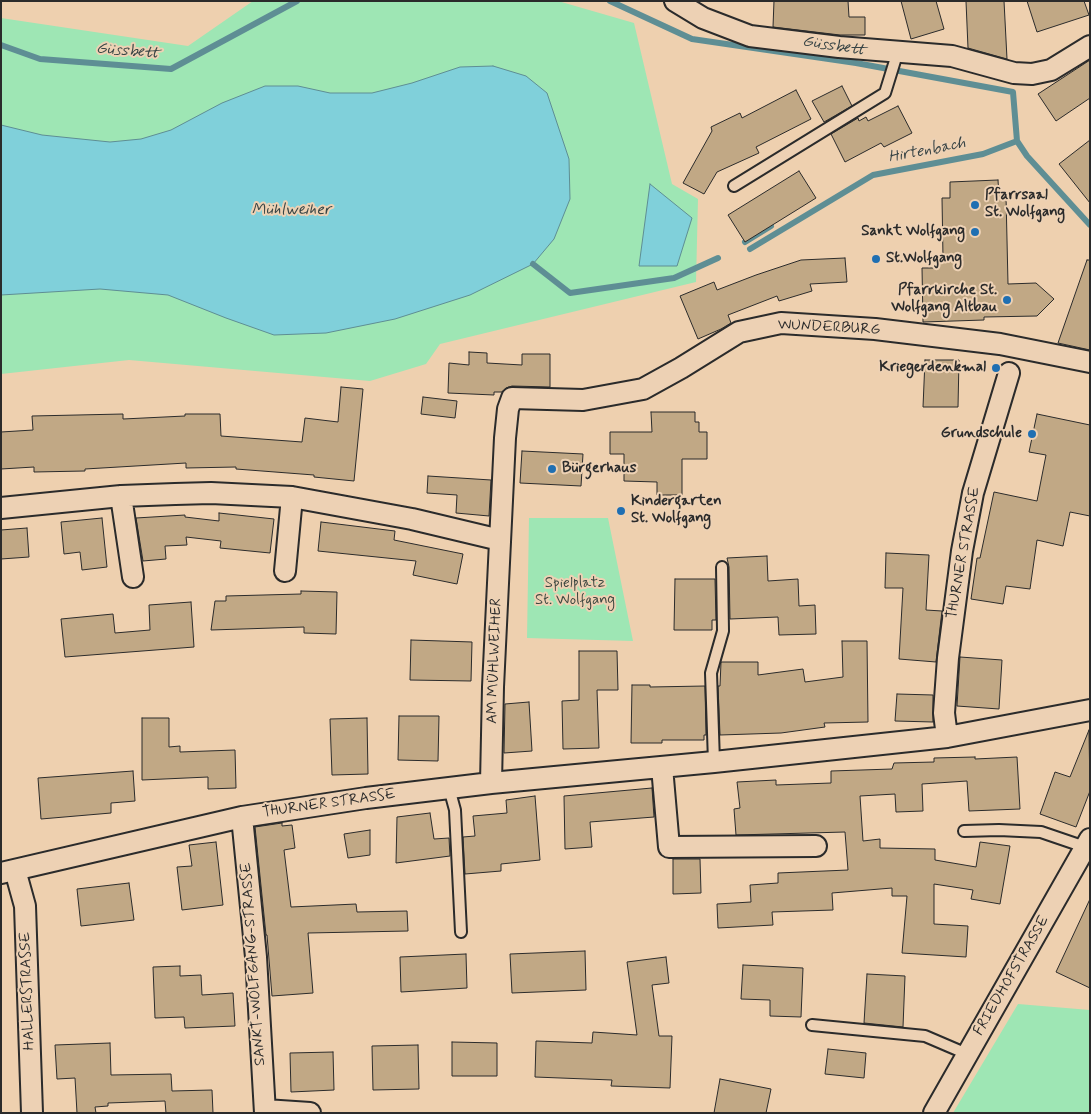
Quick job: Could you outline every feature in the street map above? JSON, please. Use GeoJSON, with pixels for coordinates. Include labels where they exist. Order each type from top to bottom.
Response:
{"type":"FeatureCollection","features":[{"type":"Feature","properties":{"kind":"street"},"geometry":{"type":"LineString","coordinates":[[675,1],[703,18],[750,36],[839,48],[898,50],[952,56],[1014,72],[1032,74],[1051,70],[1090,46]]}},
{"type":"Feature","properties":{"kind":"street","name":"WUNDERBURG"},"geometry":{"type":"LineString","coordinates":[[583,400],[643,389],[682,368],[740,332],[780,323],[875,330],[1000,344],[1090,362]]}},
{"type":"Feature","properties":{"kind":"street","name":"THURNER STRASSE"},"geometry":{"type":"LineString","coordinates":[[947,737],[944,713],[948,658],[962,551],[973,493],[1009,373]]}},
{"type":"Feature","properties":{"kind":"street","name":"AM MÜHLWEIHER"},"geometry":{"type":"LineString","coordinates":[[491,783],[493,687],[508,409],[512,398],[583,400]]}},
{"type":"Feature","properties":{"kind":"street"},"geometry":{"type":"LineString","coordinates":[[1,508],[121,496],[210,494],[292,497],[412,519],[500,540]]}},
{"type":"Feature","properties":{"kind":"street"},"geometry":{"type":"LineString","coordinates":[[121,496],[133,577]]}},
{"type":"Feature","properties":{"kind":"street"},"geometry":{"type":"LineString","coordinates":[[285,571],[292,497]]}},
{"type":"Feature","properties":{"kind":"street","name":"THURNER STRASSE"},"geometry":{"type":"LineString","coordinates":[[8,872],[242,818],[366,798],[491,783],[947,737],[1090,710]]}},
{"type":"Feature","properties":{"kind":"street"},"geometry":{"type":"LineString","coordinates":[[662,767],[669,847],[816,846]]}},
{"type":"Feature","properties":{"kind":"street","name":"SANKT-WOLFGANG-STRASSE"},"geometry":{"type":"LineString","coordinates":[[242,818],[256,957],[265,1112],[310,1113]]}},
{"type":"Feature","properties":{"kind":"street","name":"FRIEDHOFSTRASSE"},"geometry":{"type":"LineString","coordinates":[[934,1113],[1088,843]]}},
{"type":"Feature","properties":{"kind":"street","name":"HALLERSTRASSE"},"geometry":{"type":"LineString","coordinates":[[8,872],[25,906],[32,1113]]}},
{"type":"Feature","properties":{"kind":"lane"},"geometry":{"type":"LineString","coordinates":[[734,186],[885,93],[898,50]]}},
{"type":"Feature","properties":{"kind":"lane"},"geometry":{"type":"LineString","coordinates":[[714,762],[711,673],[723,631],[722,567]]}},
{"type":"Feature","properties":{"kind":"lane"},"geometry":{"type":"LineString","coordinates":[[449,788],[455,810],[461,932]]}},
{"type":"Feature","properties":{"kind":"lane"},"geometry":{"type":"LineString","coordinates":[[964,831],[1041,832],[1088,843]]}},
{"type":"Feature","properties":{"kind":"lane"},"geometry":{"type":"LineString","coordinates":[[812,1025],[908,1033],[924,1036],[967,1054]]}},
{"type":"Feature","properties":{"kind":"green space"},"geometry":{"type":"Polygon","coordinates":[[[253,1],[558,1],[634,23],[672,184],[698,199],[696,282],[440,344],[426,364],[370,381],[129,360],[1,374],[1,18],[188,46],[253,1]]]}},
{"type":"Feature","properties":{"kind":"green space","name":"Spielplatz St. Wolfgang"},"geometry":{"type":"Polygon","coordinates":[[[529,518],[608,518],[633,641],[527,638],[529,518]]]}},
{"type":"Feature","properties":{"kind":"green space"},"geometry":{"type":"Polygon","coordinates":[[[1018,1004],[1090,1010],[1090,1113],[953,1113],[1018,1004]]]}},
{"type":"Feature","properties":{"kind":"water","name":"Mühlweiher"},"geometry":{"type":"Polygon","coordinates":[[[493,66],[526,76],[547,93],[569,159],[570,199],[554,239],[533,264],[470,295],[395,319],[326,333],[274,335],[168,295],[100,289],[1,295],[1,125],[42,135],[110,142],[141,139],[171,130],[222,103],[265,86],[298,86],[330,93],[372,93],[412,83],[460,67],[493,66]]]}},
{"type":"Feature","properties":{"kind":"water"},"geometry":{"type":"Polygon","coordinates":[[[650,184],[692,218],[677,266],[639,266],[650,184]]]}},
{"type":"Feature","properties":{"kind":"building"},"geometry":{"type":"Polygon","coordinates":[[[774,1],[848,1],[849,17],[865,17],[865,35],[840,35],[773,27],[774,1]]]}},
{"type":"Feature","properties":{"kind":"building"},"geometry":{"type":"Polygon","coordinates":[[[901,1],[936,1],[944,29],[911,39],[901,1]]]}},
{"type":"Feature","properties":{"kind":"building"},"geometry":{"type":"Polygon","coordinates":[[[966,1],[1004,1],[1007,59],[968,48],[966,1]]]}},
{"type":"Feature","properties":{"kind":"building"},"geometry":{"type":"Polygon","coordinates":[[[1027,1],[1084,1],[1089,15],[1037,32],[1027,1]]]}},
{"type":"Feature","properties":{"kind":"building"},"geometry":{"type":"Polygon","coordinates":[[[1090,60],[1090,98],[1056,121],[1038,94],[1090,60]]]}},
{"type":"Feature","properties":{"kind":"building"},"geometry":{"type":"Polygon","coordinates":[[[842,86],[852,106],[824,122],[812,101],[842,86]]]}},
{"type":"Feature","properties":{"kind":"building"},"geometry":{"type":"Polygon","coordinates":[[[796,90],[811,119],[756,147],[759,153],[717,172],[704,194],[683,183],[712,131],[711,127],[740,113],[742,118],[796,90]]]}},
{"type":"Feature","properties":{"kind":"building"},"geometry":{"type":"Polygon","coordinates":[[[898,106],[912,133],[884,147],[881,143],[845,162],[831,134],[858,118],[859,121],[866,117],[868,121],[898,106]]]}},
{"type":"Feature","properties":{"kind":"building"},"geometry":{"type":"Polygon","coordinates":[[[1090,140],[1090,203],[1059,164],[1090,140]]]}},
{"type":"Feature","properties":{"kind":"building"},"geometry":{"type":"Polygon","coordinates":[[[799,171],[816,198],[745,242],[728,215],[799,171]]]}},
{"type":"Feature","properties":{"kind":"building"},"geometry":{"type":"Polygon","coordinates":[[[998,180],[999,197],[1006,196],[1008,284],[1036,283],[1054,299],[1037,316],[984,317],[984,320],[923,322],[922,268],[935,268],[943,258],[942,198],[950,198],[950,182],[998,180]]]}},
{"type":"Feature","properties":{"kind":"building"},"geometry":{"type":"Polygon","coordinates":[[[845,258],[847,282],[810,284],[812,291],[779,301],[777,296],[728,315],[731,323],[698,339],[680,296],[714,282],[717,290],[801,260],[845,258]]]}},
{"type":"Feature","properties":{"kind":"building"},"geometry":{"type":"Polygon","coordinates":[[[1087,260],[1090,260],[1090,350],[1058,343],[1087,260]]]}},
{"type":"Feature","properties":{"kind":"building"},"geometry":{"type":"Polygon","coordinates":[[[469,352],[487,353],[487,363],[522,365],[522,354],[550,354],[550,387],[512,386],[502,392],[494,392],[494,395],[448,393],[449,363],[469,365],[469,352]]]}},
{"type":"Feature","properties":{"kind":"building"},"geometry":{"type":"Polygon","coordinates":[[[925,360],[959,360],[958,407],[923,407],[925,360]]]}},
{"type":"Feature","properties":{"kind":"building"},"geometry":{"type":"Polygon","coordinates":[[[341,387],[363,389],[354,481],[314,477],[314,475],[236,469],[236,467],[186,468],[186,463],[85,469],[85,471],[34,472],[34,467],[1,469],[1,432],[33,430],[32,416],[123,414],[123,419],[185,416],[185,414],[220,414],[221,436],[302,442],[305,418],[338,422],[341,387]]]}},
{"type":"Feature","properties":{"kind":"building"},"geometry":{"type":"Polygon","coordinates":[[[423,397],[457,401],[455,418],[421,414],[423,397]]]}},
{"type":"Feature","properties":{"kind":"building","name":"Kindergarten St. Wolfgang"},"geometry":{"type":"Polygon","coordinates":[[[651,412],[695,412],[695,422],[699,422],[699,432],[707,432],[707,459],[682,459],[682,495],[657,495],[657,482],[624,481],[624,454],[610,454],[610,432],[652,432],[651,412]]]}},
{"type":"Feature","properties":{"kind":"building"},"geometry":{"type":"Polygon","coordinates":[[[1037,414],[1090,425],[1090,516],[1070,512],[1063,546],[1037,540],[1030,589],[1006,586],[1003,604],[971,599],[977,558],[980,558],[994,492],[1037,501],[1046,455],[1029,452],[1037,414]]]}},
{"type":"Feature","properties":{"kind":"building","name":"Bürgerhaus"},"geometry":{"type":"Polygon","coordinates":[[[522,451],[583,454],[581,486],[520,483],[522,451]]]}},
{"type":"Feature","properties":{"kind":"building"},"geometry":{"type":"Polygon","coordinates":[[[428,476],[491,480],[489,516],[456,513],[457,495],[427,493],[428,476]]]}},
{"type":"Feature","properties":{"kind":"building"},"geometry":{"type":"Polygon","coordinates":[[[219,513],[274,519],[270,553],[220,548],[221,541],[186,537],[187,545],[165,546],[166,559],[143,561],[136,518],[185,515],[185,517],[219,521],[219,513]]]}},
{"type":"Feature","properties":{"kind":"building"},"geometry":{"type":"Polygon","coordinates":[[[102,518],[107,567],[82,570],[80,552],[64,554],[61,522],[102,518]]]}},
{"type":"Feature","properties":{"kind":"building"},"geometry":{"type":"Polygon","coordinates":[[[321,522],[395,531],[394,540],[463,554],[457,584],[413,575],[416,561],[318,551],[321,522]]]}},
{"type":"Feature","properties":{"kind":"building"},"geometry":{"type":"Polygon","coordinates":[[[27,528],[29,557],[1,559],[1,530],[27,528]]]}},
{"type":"Feature","properties":{"kind":"building"},"geometry":{"type":"Polygon","coordinates":[[[886,553],[929,555],[926,610],[942,611],[936,662],[899,659],[903,588],[885,588],[886,553]]]}},
{"type":"Feature","properties":{"kind":"building"},"geometry":{"type":"Polygon","coordinates":[[[767,556],[768,581],[798,579],[799,606],[815,605],[816,634],[779,635],[778,617],[730,619],[729,567],[727,558],[767,556]]]}},
{"type":"Feature","properties":{"kind":"building"},"geometry":{"type":"Polygon","coordinates":[[[675,579],[715,579],[716,620],[712,620],[712,630],[674,630],[675,579]]]}},
{"type":"Feature","properties":{"kind":"building"},"geometry":{"type":"Polygon","coordinates":[[[301,591],[337,592],[336,634],[304,633],[304,627],[211,630],[215,601],[226,601],[226,596],[301,594],[301,591]]]}},
{"type":"Feature","properties":{"kind":"building"},"geometry":{"type":"Polygon","coordinates":[[[191,602],[194,647],[65,657],[61,619],[113,614],[115,633],[150,630],[149,605],[191,602]]]}},
{"type":"Feature","properties":{"kind":"building"},"geometry":{"type":"Polygon","coordinates":[[[411,640],[472,642],[471,681],[410,680],[411,640]]]}},
{"type":"Feature","properties":{"kind":"building"},"geometry":{"type":"Polygon","coordinates":[[[842,641],[867,641],[868,722],[824,723],[825,727],[781,733],[720,735],[718,686],[720,686],[721,662],[758,662],[758,675],[803,669],[805,682],[843,677],[842,641]]]}},
{"type":"Feature","properties":{"kind":"building"},"geometry":{"type":"Polygon","coordinates":[[[579,651],[617,651],[618,690],[597,690],[599,748],[563,749],[562,701],[579,700],[579,651]]]}},
{"type":"Feature","properties":{"kind":"building"},"geometry":{"type":"Polygon","coordinates":[[[960,657],[1002,660],[999,709],[957,706],[960,657]]]}},
{"type":"Feature","properties":{"kind":"building"},"geometry":{"type":"Polygon","coordinates":[[[632,685],[650,685],[650,687],[705,686],[706,735],[704,735],[704,740],[662,740],[662,743],[631,743],[632,685]]]}},
{"type":"Feature","properties":{"kind":"building"},"geometry":{"type":"Polygon","coordinates":[[[897,694],[933,695],[933,722],[895,721],[897,694]]]}},
{"type":"Feature","properties":{"kind":"building"},"geometry":{"type":"Polygon","coordinates":[[[529,702],[532,751],[504,753],[505,704],[529,702]]]}},
{"type":"Feature","properties":{"kind":"building"},"geometry":{"type":"Polygon","coordinates":[[[399,716],[439,716],[438,761],[398,760],[399,716]]]}},
{"type":"Feature","properties":{"kind":"building"},"geometry":{"type":"Polygon","coordinates":[[[142,718],[169,718],[169,747],[180,746],[180,752],[235,750],[236,788],[208,789],[208,777],[142,780],[142,718]]]}},
{"type":"Feature","properties":{"kind":"building"},"geometry":{"type":"Polygon","coordinates":[[[367,718],[368,774],[332,775],[330,719],[367,718]]]}},
{"type":"Feature","properties":{"kind":"building"},"geometry":{"type":"Polygon","coordinates":[[[1089,730],[1090,791],[1076,827],[1040,814],[1055,772],[1070,777],[1089,730]]]}},
{"type":"Feature","properties":{"kind":"building"},"geometry":{"type":"Polygon","coordinates":[[[975,757],[975,759],[1017,757],[1020,809],[969,811],[967,781],[922,784],[923,811],[896,812],[895,794],[860,796],[863,841],[880,839],[880,848],[935,849],[935,860],[976,867],[980,842],[1010,846],[1000,904],[971,899],[973,890],[934,884],[934,924],[968,926],[966,957],[902,953],[907,896],[892,896],[892,888],[832,893],[833,910],[772,912],[773,925],[718,928],[717,904],[751,902],[750,885],[778,883],[778,873],[848,870],[845,832],[736,835],[734,809],[740,808],[737,782],[776,780],[776,785],[831,783],[831,771],[892,769],[894,763],[934,762],[934,758],[975,757]]]}},
{"type":"Feature","properties":{"kind":"building"},"geometry":{"type":"Polygon","coordinates":[[[133,771],[135,801],[111,803],[111,813],[41,819],[38,778],[133,771]]]}},
{"type":"Feature","properties":{"kind":"building"},"geometry":{"type":"Polygon","coordinates":[[[652,788],[654,817],[590,822],[592,847],[565,849],[564,796],[652,788]]]}},
{"type":"Feature","properties":{"kind":"building"},"geometry":{"type":"Polygon","coordinates":[[[535,796],[540,860],[501,864],[501,871],[465,874],[463,837],[475,836],[473,816],[507,813],[506,800],[535,796]]]}},
{"type":"Feature","properties":{"kind":"building"},"geometry":{"type":"Polygon","coordinates":[[[430,813],[434,839],[449,838],[450,856],[396,863],[397,817],[430,813]]]}},
{"type":"Feature","properties":{"kind":"building"},"geometry":{"type":"Polygon","coordinates":[[[282,823],[282,826],[292,825],[295,848],[284,850],[291,907],[356,904],[357,912],[407,911],[408,931],[308,933],[313,993],[272,996],[255,827],[282,823]]]}},
{"type":"Feature","properties":{"kind":"building"},"geometry":{"type":"Polygon","coordinates":[[[370,830],[370,855],[348,858],[344,834],[370,830]]]}},
{"type":"Feature","properties":{"kind":"building"},"geometry":{"type":"Polygon","coordinates":[[[216,842],[223,905],[182,910],[177,867],[192,866],[189,845],[216,842]]]}},
{"type":"Feature","properties":{"kind":"building"},"geometry":{"type":"Polygon","coordinates":[[[673,859],[700,859],[701,893],[673,894],[673,859]]]}},
{"type":"Feature","properties":{"kind":"building"},"geometry":{"type":"Polygon","coordinates":[[[129,883],[134,920],[81,926],[77,889],[129,883]]]}},
{"type":"Feature","properties":{"kind":"building"},"geometry":{"type":"Polygon","coordinates":[[[1090,899],[1090,988],[1056,972],[1090,899]]]}},
{"type":"Feature","properties":{"kind":"building"},"geometry":{"type":"Polygon","coordinates":[[[585,951],[586,990],[512,993],[510,954],[585,951]]]}},
{"type":"Feature","properties":{"kind":"building"},"geometry":{"type":"Polygon","coordinates":[[[466,954],[467,988],[401,992],[400,957],[466,954]]]}},
{"type":"Feature","properties":{"kind":"building"},"geometry":{"type":"Polygon","coordinates":[[[666,957],[669,983],[652,985],[659,1036],[672,1036],[670,1088],[611,1086],[612,1080],[535,1077],[536,1041],[592,1043],[593,1032],[637,1035],[627,962],[666,957]]]}},
{"type":"Feature","properties":{"kind":"building"},"geometry":{"type":"Polygon","coordinates":[[[743,965],[803,968],[801,1017],[770,1016],[770,1000],[741,999],[743,965]]]}},
{"type":"Feature","properties":{"kind":"building"},"geometry":{"type":"Polygon","coordinates":[[[180,966],[180,976],[201,975],[202,995],[233,993],[235,1026],[185,1028],[184,1017],[155,1018],[153,967],[180,966]]]}},
{"type":"Feature","properties":{"kind":"building"},"geometry":{"type":"Polygon","coordinates":[[[867,974],[905,976],[903,1027],[864,1023],[867,974]]]}},
{"type":"Feature","properties":{"kind":"building"},"geometry":{"type":"Polygon","coordinates":[[[452,1042],[497,1043],[497,1076],[452,1076],[452,1042]]]}},
{"type":"Feature","properties":{"kind":"building"},"geometry":{"type":"Polygon","coordinates":[[[110,1043],[111,1075],[171,1074],[172,1091],[212,1090],[213,1113],[166,1113],[165,1101],[108,1103],[108,1106],[95,1107],[96,1113],[77,1113],[75,1078],[57,1079],[55,1045],[110,1043]]]}},
{"type":"Feature","properties":{"kind":"building"},"geometry":{"type":"Polygon","coordinates":[[[418,1045],[419,1089],[373,1090],[372,1046],[418,1045]]]}},
{"type":"Feature","properties":{"kind":"building"},"geometry":{"type":"Polygon","coordinates":[[[828,1049],[866,1053],[864,1078],[825,1074],[828,1049]]]}},
{"type":"Feature","properties":{"kind":"building"},"geometry":{"type":"Polygon","coordinates":[[[333,1052],[334,1090],[291,1092],[290,1053],[333,1052]]]}},
{"type":"Feature","properties":{"kind":"building"},"geometry":{"type":"Polygon","coordinates":[[[720,1079],[771,1089],[766,1113],[714,1113],[720,1079]]]}},
{"type":"Feature","properties":{"kind":"waterway","name":"Güssbett"},"geometry":{"type":"LineString","coordinates":[[1,45],[40,59],[171,69],[297,1]]}},
{"type":"Feature","properties":{"kind":"waterway","name":"Güssbett"},"geometry":{"type":"LineString","coordinates":[[610,1],[692,39],[856,63],[1013,92],[1017,141]]}},
{"type":"Feature","properties":{"kind":"waterway","name":"Hirtenbach"},"geometry":{"type":"LineString","coordinates":[[1017,141],[1027,156],[1090,225]]}},
{"type":"Feature","properties":{"kind":"waterway","name":"Hirtenbach"},"geometry":{"type":"LineString","coordinates":[[750,249],[873,175],[983,154],[1017,141]]}},
{"type":"Feature","properties":{"kind":"waterway"},"geometry":{"type":"LineString","coordinates":[[745,242],[771,226]]}},
{"type":"Feature","properties":{"kind":"waterway","name":"Hirtenbach"},"geometry":{"type":"LineString","coordinates":[[533,264],[570,293],[674,278],[718,258]]}},
{"type":"Feature","properties":{"kind":"place","name":"Pfarrsaal St. Wolfgang"},"geometry":{"type":"Point","coordinates":[975,205]}},
{"type":"Feature","properties":{"kind":"place","name":"Sankt Wolfgang"},"geometry":{"type":"Point","coordinates":[975,232]}},
{"type":"Feature","properties":{"kind":"place","name":"St.Wolfgang"},"geometry":{"type":"Point","coordinates":[876,259]}},
{"type":"Feature","properties":{"kind":"place","name":"Pfarrkirche St. Wolfgang Altbau"},"geometry":{"type":"Point","coordinates":[1007,300]}},
{"type":"Feature","properties":{"kind":"place","name":"Kriegerdenkmal"},"geometry":{"type":"Point","coordinates":[996,368]}},
{"type":"Feature","properties":{"kind":"place","name":"Grundschule"},"geometry":{"type":"Point","coordinates":[1032,434]}},
{"type":"Feature","properties":{"kind":"place","name":"Bürgerhaus"},"geometry":{"type":"Point","coordinates":[552,469]}},
{"type":"Feature","properties":{"kind":"place","name":"Kindergarten St. Wolfgang"},"geometry":{"type":"Point","coordinates":[621,511]}}]}
